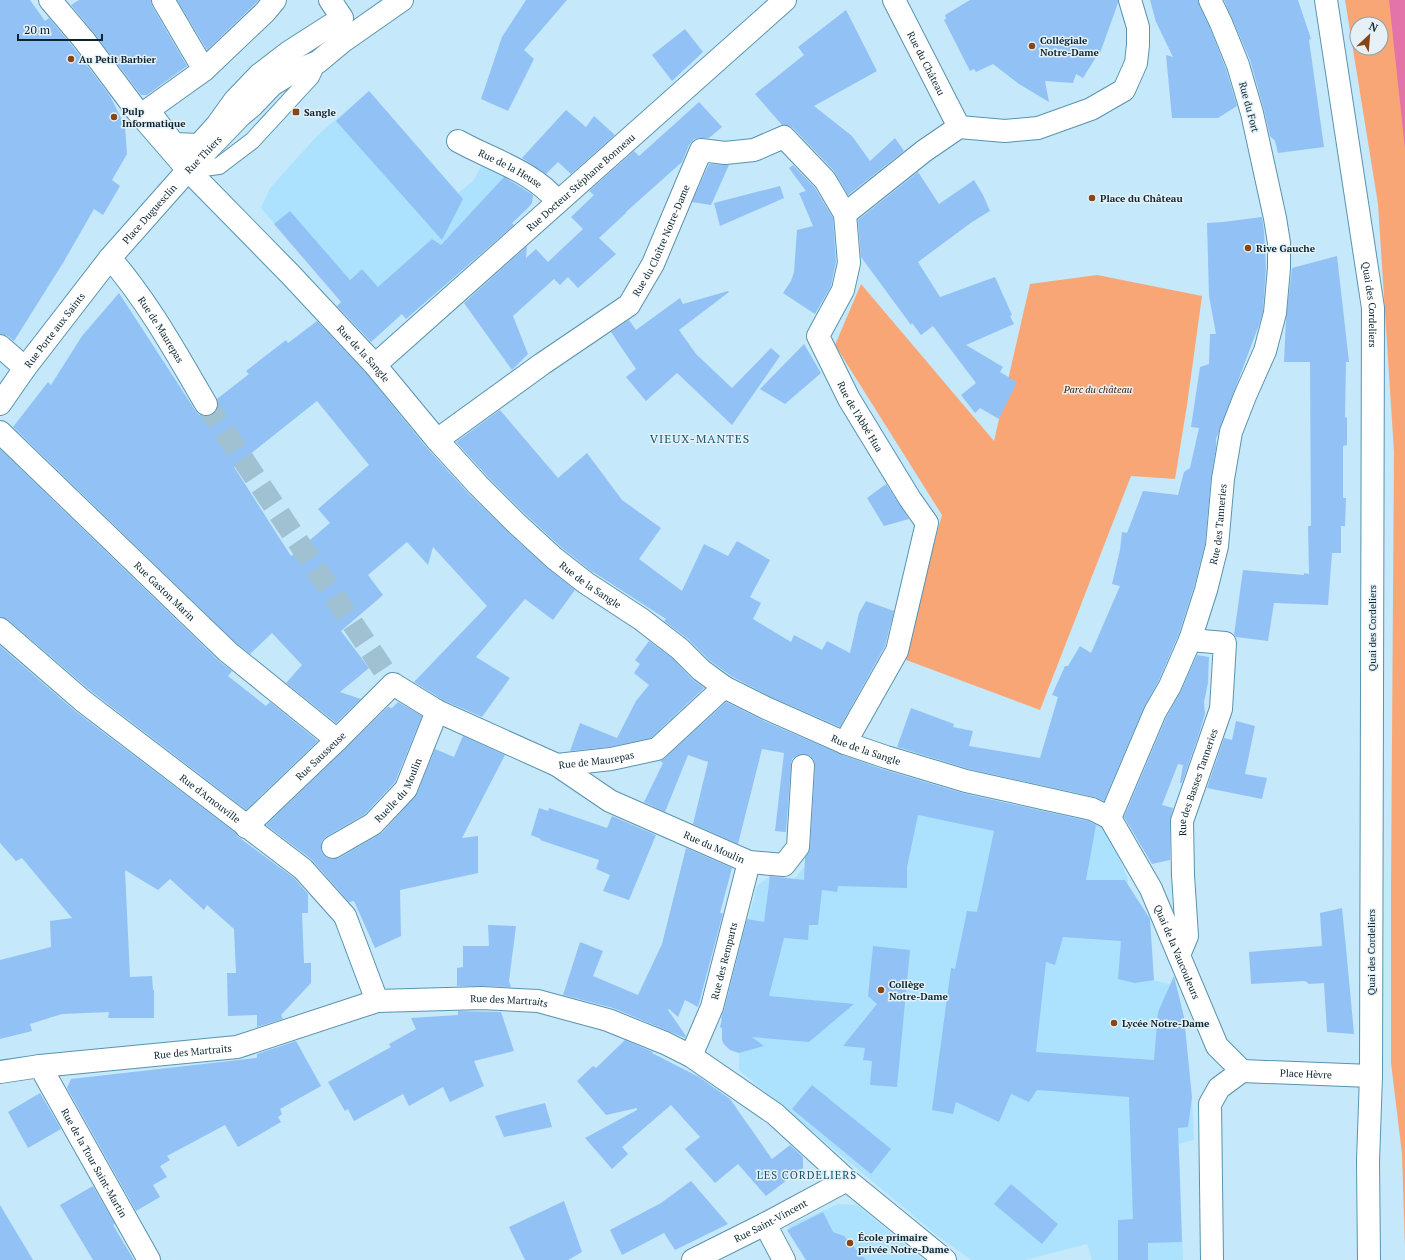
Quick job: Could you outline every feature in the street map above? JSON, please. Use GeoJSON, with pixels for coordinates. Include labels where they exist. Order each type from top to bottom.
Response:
{"type":"FeatureCollection","features":[{"type":"Feature","properties":{"kind":"street"},"geometry":{"type":"LineString","coordinates":[[163,0],[204,70]]}},
{"type":"Feature","properties":{"kind":"street"},"geometry":{"type":"LineString","coordinates":[[275,0],[265,12],[204,70],[148,110],[174,144],[198,145],[217,125],[235,100],[259,75],[289,52],[342,18],[330,0]]}},
{"type":"Feature","properties":{"kind":"street","name":"Rue Thiers"},"geometry":{"type":"LineString","coordinates":[[188,170],[272,85],[293,72],[318,62],[342,42],[402,0]]}},
{"type":"Feature","properties":{"kind":"street","name":"Rue Docteur Stéphane Bonneau"},"geometry":{"type":"LineString","coordinates":[[375,365],[785,0]]}},
{"type":"Feature","properties":{"kind":"street","name":"Rue du Château"},"geometry":{"type":"LineString","coordinates":[[894,0],[959,127]]}},
{"type":"Feature","properties":{"kind":"street"},"geometry":{"type":"LineString","coordinates":[[845,214],[924,151],[959,127],[1005,131],[1038,128],[1091,109],[1124,90],[1136,63],[1138,45],[1138,28],[1130,0]]}},
{"type":"Feature","properties":{"kind":"street","name":"Rue du Fort"},"geometry":{"type":"LineString","coordinates":[[1210,0],[1238,66],[1252,113],[1275,218]]}},
{"type":"Feature","properties":{"kind":"street","name":"Quai des Cordeliers"},"geometry":{"type":"LineString","coordinates":[[1326,0],[1373,308],[1371,1076],[1368,1161],[1369,1260]]}},
{"type":"Feature","properties":{"kind":"street","name":"Rue de la Sangle"},"geometry":{"type":"LineString","coordinates":[[52,1],[84,40],[137,111],[188,170],[290,274],[375,365],[437,440],[499,506],[554,558],[586,583],[641,619],[680,649],[701,670],[724,687],[766,708],[845,743],[924,769],[966,781],[1092,809],[1110,818]]}},
{"type":"Feature","properties":{"kind":"street","name":"Rue du Cloître Notre-Dame"},"geometry":{"type":"LineString","coordinates":[[437,440],[542,364],[630,305],[653,264],[702,150],[725,153],[754,150],[784,137],[825,180],[845,214]]}},
{"type":"Feature","properties":{"kind":"street","name":"Rue de la Heuse"},"geometry":{"type":"LineString","coordinates":[[458,141],[472,150],[523,172],[549,191],[558,202]]}},
{"type":"Feature","properties":{"kind":"street","name":"Place Duguesclin"},"geometry":{"type":"LineString","coordinates":[[110,258],[188,170]]}},
{"type":"Feature","properties":{"kind":"street","name":"Rue de l'Abbé Hua"},"geometry":{"type":"LineString","coordinates":[[845,214],[849,263],[842,290],[818,336],[849,399],[910,499],[927,523],[897,651],[845,743]]}},
{"type":"Feature","properties":{"kind":"street","name":"Rue des Tanneries"},"geometry":{"type":"LineString","coordinates":[[1110,818],[1155,712],[1170,686],[1190,640],[1206,590],[1217,546],[1223,478],[1231,432],[1265,351],[1275,313],[1279,268],[1279,243],[1275,218]]}},
{"type":"Feature","properties":{"kind":"street","name":"Rue Porte aux Saints"},"geometry":{"type":"LineString","coordinates":[[0,404],[25,368],[110,258]]}},
{"type":"Feature","properties":{"kind":"street","name":"Rue de Maurepas"},"geometry":{"type":"LineString","coordinates":[[110,258],[130,281],[161,328],[206,404]]}},
{"type":"Feature","properties":{"kind":"street"},"geometry":{"type":"LineString","coordinates":[[0,346],[25,368]]}},
{"type":"Feature","properties":{"kind":"street","name":"Rue Gaston Marin"},"geometry":{"type":"LineString","coordinates":[[0,432],[228,652],[337,740]]}},
{"type":"Feature","properties":{"kind":"street","name":"Rue d'Arnouville"},"geometry":{"type":"LineString","coordinates":[[0,629],[83,701],[302,869],[345,916],[377,1002]]}},
{"type":"Feature","properties":{"kind":"street","name":"Rue des Basses Tanneries"},"geometry":{"type":"LineString","coordinates":[[1179,955],[1187,936],[1183,875],[1182,821],[1221,709],[1225,643],[1190,640]]}},
{"type":"Feature","properties":{"kind":"street","name":"Rue de Maurepas"},"geometry":{"type":"LineString","coordinates":[[393,684],[437,711],[557,766],[611,759],[657,749],[724,687]]}},
{"type":"Feature","properties":{"kind":"street","name":"Rue Sausseuse"},"geometry":{"type":"LineString","coordinates":[[246,826],[337,740],[393,684]]}},
{"type":"Feature","properties":{"kind":"street","name":"Ruelle du Moulin"},"geometry":{"type":"LineString","coordinates":[[333,847],[373,824],[406,789],[437,711]]}},
{"type":"Feature","properties":{"kind":"street","name":"Rue du Moulin"},"geometry":{"type":"LineString","coordinates":[[557,766],[610,801],[749,862],[784,865],[798,848],[803,766]]}},
{"type":"Feature","properties":{"kind":"street","name":"Quai de la Vaucouleurs"},"geometry":{"type":"LineString","coordinates":[[1110,818],[1151,889],[1217,1046],[1242,1071]]}},
{"type":"Feature","properties":{"kind":"street","name":"Rue des Remparts"},"geometry":{"type":"LineString","coordinates":[[691,1056],[712,1007],[749,862]]}},
{"type":"Feature","properties":{"kind":"street","name":"Rue des Martraits"},"geometry":{"type":"LineString","coordinates":[[0,1072],[40,1066],[237,1047],[377,1002],[482,998],[538,1001],[608,1020],[665,1043],[691,1056],[774,1114],[847,1180],[945,1260]]}},
{"type":"Feature","properties":{"kind":"street","name":"Rue de la Tour Saint-Martin"},"geometry":{"type":"LineString","coordinates":[[40,1066],[149,1260]]}},
{"type":"Feature","properties":{"kind":"street"},"geometry":{"type":"LineString","coordinates":[[1212,1260],[1210,1104],[1219,1088],[1242,1071]]}},
{"type":"Feature","properties":{"kind":"street","name":"Place Hèvre"},"geometry":{"type":"LineString","coordinates":[[1242,1071],[1371,1076]]}},
{"type":"Feature","properties":{"kind":"street","name":"Rue Saint-Vincent"},"geometry":{"type":"LineString","coordinates":[[693,1260],[765,1224],[847,1180]]}},
{"type":"Feature","properties":{"kind":"street"},"geometry":{"type":"LineString","coordinates":[[765,1224],[784,1260]]}},
{"type":"Feature","properties":{"kind":"shaded area"},"geometry":{"type":"Polygon","coordinates":[[[1389,0],[1405,0],[1405,149],[1389,0]]]}},
{"type":"Feature","properties":{"kind":"shaded area"},"geometry":{"type":"Polygon","coordinates":[[[369,91],[458,193],[473,181],[483,163],[531,189],[533,196],[527,209],[482,249],[483,252],[406,319],[362,269],[334,293],[261,208],[270,188],[318,135],[369,91]]]}},
{"type":"Feature","properties":{"kind":"shaded area"},"geometry":{"type":"Polygon","coordinates":[[[922,782],[1003,803],[1096,822],[1109,832],[1128,880],[1127,905],[1143,908],[1150,919],[1153,980],[1176,986],[1192,1097],[1194,1140],[1179,1144],[1183,1260],[1092,1260],[1087,1244],[1025,1260],[971,1260],[939,1237],[739,1070],[739,1053],[728,1048],[723,1043],[722,1029],[720,1027],[757,886],[770,876],[794,879],[805,866],[922,782]]]}},
{"type":"Feature","properties":{"kind":"shaded area","name":"École primaire privée Notre-Dame"},"geometry":{"type":"Polygon","coordinates":[[[838,1204],[857,1205],[924,1260],[805,1260],[788,1226],[838,1204]]]}},
{"type":"Feature","properties":{"kind":"green space"},"geometry":{"type":"Polygon","coordinates":[[[1345,0],[1398,0],[1405,142],[1405,1248],[1402,1154],[1391,1063],[1394,452],[1378,204],[1354,56],[1389,56],[1389,16],[1349,16],[1349,25],[1345,0]]]}},
{"type":"Feature","properties":{"kind":"green space","name":"Parc du château"},"geometry":{"type":"Polygon","coordinates":[[[1097,275],[1202,296],[1175,479],[1131,476],[1040,710],[901,658],[942,515],[835,345],[861,284],[994,441],[1030,284],[1097,275]]]}},
{"type":"Feature","properties":{"kind":"building"},"geometry":{"type":"Polygon","coordinates":[[[0,0],[30,0],[45,21],[49,18],[74,48],[110,96],[125,126],[127,154],[112,180],[120,186],[103,215],[94,209],[63,263],[14,341],[8,336],[0,334],[0,0]]]}},
{"type":"Feature","properties":{"kind":"building"},"geometry":{"type":"Polygon","coordinates":[[[79,0],[151,0],[152,6],[187,66],[147,95],[141,95],[71,5],[79,0]]]}},
{"type":"Feature","properties":{"kind":"building"},"geometry":{"type":"Polygon","coordinates":[[[177,0],[259,0],[207,50],[177,0]]]}},
{"type":"Feature","properties":{"kind":"building"},"geometry":{"type":"Polygon","coordinates":[[[526,0],[567,0],[524,50],[534,59],[508,111],[481,99],[502,37],[526,0]]]}},
{"type":"Feature","properties":{"kind":"building","name":"Collégiale Notre-Dame"},"geometry":{"type":"Polygon","coordinates":[[[970,0],[1118,0],[1118,3],[1099,56],[1096,57],[1083,78],[1076,74],[1073,83],[1045,81],[1049,102],[1019,84],[993,64],[976,72],[974,69],[970,71],[944,20],[946,19],[945,15],[970,0]]]}},
{"type":"Feature","properties":{"kind":"building"},"geometry":{"type":"Polygon","coordinates":[[[1150,0],[1198,0],[1226,69],[1237,106],[1218,118],[1172,118],[1166,55],[1173,57],[1156,22],[1150,0]]]}},
{"type":"Feature","properties":{"kind":"building"},"geometry":{"type":"Polygon","coordinates":[[[1224,0],[1298,0],[1311,39],[1309,40],[1324,147],[1278,153],[1275,141],[1270,136],[1250,60],[1224,0]]]}},
{"type":"Feature","properties":{"kind":"building"},"geometry":{"type":"Polygon","coordinates":[[[846,10],[877,71],[814,106],[852,136],[870,161],[895,138],[904,151],[848,195],[834,171],[793,128],[787,125],[782,125],[755,94],[804,55],[798,47],[846,10]]]}},
{"type":"Feature","properties":{"kind":"building"},"geometry":{"type":"Polygon","coordinates":[[[685,29],[703,52],[672,81],[652,55],[685,29]]]}},
{"type":"Feature","properties":{"kind":"building"},"geometry":{"type":"Polygon","coordinates":[[[369,91],[463,199],[442,240],[336,121],[369,91]]]}},
{"type":"Feature","properties":{"kind":"building"},"geometry":{"type":"Polygon","coordinates":[[[699,102],[722,127],[709,138],[694,139],[689,145],[682,162],[599,238],[616,254],[578,288],[568,277],[560,285],[554,279],[513,316],[528,354],[512,370],[464,303],[527,246],[526,258],[536,249],[548,262],[583,229],[571,217],[594,195],[589,191],[634,151],[639,156],[699,102]]]}},
{"type":"Feature","properties":{"kind":"building"},"geometry":{"type":"Polygon","coordinates":[[[566,110],[586,127],[594,116],[615,135],[571,174],[558,162],[546,174],[522,158],[566,110]]]}},
{"type":"Feature","properties":{"kind":"building"},"geometry":{"type":"Polygon","coordinates":[[[709,164],[729,165],[711,205],[692,202],[709,164]]]}},
{"type":"Feature","properties":{"kind":"building"},"geometry":{"type":"Polygon","coordinates":[[[793,165],[815,188],[833,218],[836,262],[831,286],[815,314],[783,293],[791,281],[794,272],[797,230],[813,226],[799,193],[806,191],[789,168],[793,165]]]}},
{"type":"Feature","properties":{"kind":"building"},"geometry":{"type":"Polygon","coordinates":[[[918,172],[939,204],[974,180],[990,211],[972,222],[918,262],[940,297],[995,277],[1012,315],[1010,316],[1014,324],[966,345],[1003,367],[1000,372],[1017,382],[999,419],[980,408],[975,413],[961,395],[976,383],[933,326],[921,335],[912,323],[911,325],[861,257],[858,220],[918,172]]]}},
{"type":"Feature","properties":{"kind":"building"},"geometry":{"type":"Polygon","coordinates":[[[504,177],[533,195],[532,203],[512,223],[514,225],[406,319],[402,314],[371,342],[337,306],[341,302],[274,224],[290,211],[350,280],[362,269],[378,287],[432,239],[441,245],[504,177]]]}},
{"type":"Feature","properties":{"kind":"building"},"geometry":{"type":"Polygon","coordinates":[[[780,186],[784,198],[720,226],[714,203],[780,186]]]}},
{"type":"Feature","properties":{"kind":"building"},"geometry":{"type":"Polygon","coordinates":[[[1262,217],[1266,268],[1263,311],[1216,439],[1205,544],[1194,587],[1178,636],[1159,680],[1144,707],[1104,801],[1095,797],[969,769],[897,747],[911,708],[954,724],[953,727],[973,731],[969,746],[1040,758],[1058,697],[1052,695],[1065,666],[1068,666],[1080,646],[1091,653],[1120,586],[1112,584],[1120,550],[1122,532],[1127,533],[1143,491],[1178,495],[1184,472],[1190,468],[1199,428],[1191,427],[1200,367],[1209,364],[1210,334],[1216,334],[1209,296],[1207,223],[1262,217]]]}},
{"type":"Feature","properties":{"kind":"building"},"geometry":{"type":"Polygon","coordinates":[[[1337,256],[1349,362],[1346,362],[1345,417],[1347,418],[1347,445],[1343,446],[1343,498],[1346,498],[1345,526],[1341,526],[1341,553],[1332,553],[1328,605],[1274,603],[1268,641],[1236,637],[1234,635],[1243,570],[1304,575],[1304,573],[1309,574],[1308,526],[1311,526],[1310,362],[1284,362],[1286,319],[1292,268],[1337,256]]]}},
{"type":"Feature","properties":{"kind":"building"},"geometry":{"type":"Polygon","coordinates":[[[728,291],[729,292],[679,330],[696,354],[732,388],[771,348],[780,356],[732,425],[677,373],[646,401],[626,377],[636,369],[611,332],[629,320],[636,330],[680,298],[683,304],[728,291]]]}},
{"type":"Feature","properties":{"kind":"building"},"geometry":{"type":"Polygon","coordinates":[[[119,293],[195,410],[199,415],[206,416],[212,415],[217,411],[217,399],[249,374],[246,371],[286,340],[288,343],[317,321],[366,373],[427,448],[469,494],[546,567],[575,590],[553,620],[525,599],[476,657],[510,678],[482,717],[443,700],[414,682],[487,606],[433,547],[428,565],[407,542],[368,575],[383,595],[341,631],[369,668],[340,692],[361,699],[336,723],[286,683],[302,665],[272,633],[250,654],[236,643],[13,427],[48,382],[51,385],[82,336],[119,293]],[[317,401],[234,467],[291,556],[330,523],[318,509],[369,465],[317,401]]]}},
{"type":"Feature","properties":{"kind":"building"},"geometry":{"type":"Polygon","coordinates":[[[804,344],[821,373],[785,404],[760,389],[804,344]]]}},
{"type":"Feature","properties":{"kind":"building"},"geometry":{"type":"Polygon","coordinates":[[[500,410],[558,478],[587,453],[622,500],[661,528],[639,559],[682,591],[704,544],[728,556],[737,541],[770,560],[750,597],[761,603],[753,619],[791,642],[794,635],[822,650],[827,641],[850,653],[859,613],[866,601],[894,611],[885,646],[840,727],[771,697],[731,676],[709,660],[688,639],[664,621],[666,619],[590,570],[562,548],[524,513],[456,442],[500,410]]]}},
{"type":"Feature","properties":{"kind":"building"},"geometry":{"type":"Polygon","coordinates":[[[0,449],[219,661],[232,671],[228,676],[266,706],[270,702],[318,741],[246,810],[91,691],[8,620],[0,617],[0,449]]]}},
{"type":"Feature","properties":{"kind":"building"},"geometry":{"type":"Polygon","coordinates":[[[886,484],[909,519],[884,526],[867,498],[886,484]]]}},
{"type":"Feature","properties":{"kind":"building"},"geometry":{"type":"Polygon","coordinates":[[[649,641],[672,658],[692,679],[704,688],[651,738],[609,747],[570,751],[580,723],[617,738],[636,701],[649,685],[634,673],[640,664],[635,660],[649,641]]]}},
{"type":"Feature","properties":{"kind":"building"},"geometry":{"type":"Polygon","coordinates":[[[0,646],[75,711],[294,878],[308,894],[308,913],[302,913],[304,963],[311,963],[311,983],[281,1015],[283,1019],[257,1027],[257,1015],[228,1016],[227,973],[236,973],[234,929],[207,905],[204,910],[170,879],[158,890],[125,870],[130,977],[152,976],[154,990],[154,1018],[108,1018],[109,1012],[62,1014],[30,1024],[32,1031],[0,1039],[0,960],[51,947],[50,921],[72,918],[22,858],[16,861],[0,843],[0,646]]]}},
{"type":"Feature","properties":{"kind":"building"},"geometry":{"type":"Polygon","coordinates":[[[1197,655],[1209,657],[1208,683],[1204,702],[1205,714],[1182,783],[1180,783],[1183,765],[1178,764],[1162,805],[1173,808],[1170,821],[1170,860],[1152,864],[1124,817],[1166,718],[1181,691],[1197,655]]]}},
{"type":"Feature","properties":{"kind":"building"},"geometry":{"type":"Polygon","coordinates":[[[398,702],[422,716],[395,782],[365,814],[322,840],[322,853],[327,858],[339,858],[382,833],[417,794],[435,749],[454,757],[463,736],[505,755],[462,838],[478,836],[478,873],[400,890],[401,936],[375,948],[354,901],[349,902],[311,859],[266,825],[388,707],[392,708],[398,702]]]}},
{"type":"Feature","properties":{"kind":"building"},"geometry":{"type":"Polygon","coordinates":[[[726,702],[760,719],[840,754],[882,769],[962,793],[1088,821],[1096,825],[1086,880],[1125,880],[1150,919],[1154,980],[1135,983],[1118,979],[1121,941],[1063,937],[1055,965],[1046,962],[1036,1052],[1154,1060],[1158,1012],[1174,976],[1184,1017],[1192,1097],[1188,1127],[1178,1128],[1182,1242],[1148,1243],[1148,1260],[1118,1260],[1118,1220],[1133,1219],[1129,1097],[1037,1090],[1029,1102],[1011,1094],[999,1122],[956,1102],[953,1114],[932,1110],[951,968],[955,969],[967,911],[977,912],[994,831],[918,815],[907,867],[907,888],[838,886],[837,892],[822,890],[818,925],[809,925],[808,940],[784,938],[769,996],[854,1004],[809,1042],[752,1037],[764,1046],[739,1053],[730,1050],[723,1043],[722,1028],[720,1027],[721,1018],[747,919],[764,922],[770,876],[804,880],[805,858],[810,848],[815,767],[814,760],[810,756],[804,754],[798,755],[792,759],[786,832],[775,831],[784,753],[762,749],[738,844],[693,824],[708,762],[688,755],[665,812],[644,802],[663,763],[660,761],[726,702]]]}},
{"type":"Feature","properties":{"kind":"building"},"geometry":{"type":"Polygon","coordinates":[[[1236,721],[1255,726],[1245,774],[1267,778],[1262,799],[1207,788],[1224,738],[1232,740],[1236,721]]]}},
{"type":"Feature","properties":{"kind":"building"},"geometry":{"type":"Polygon","coordinates":[[[539,808],[548,811],[549,808],[607,828],[612,816],[656,835],[629,900],[603,891],[610,875],[596,869],[599,860],[540,840],[541,839],[531,835],[539,808]]]}},
{"type":"Feature","properties":{"kind":"building"},"geometry":{"type":"Polygon","coordinates":[[[686,848],[732,868],[720,913],[723,913],[698,1007],[685,1000],[678,1017],[669,1009],[668,1010],[686,1036],[685,1038],[613,1008],[563,995],[580,942],[603,951],[593,976],[638,995],[662,944],[686,848]]]}},
{"type":"Feature","properties":{"kind":"building"},"geometry":{"type":"Polygon","coordinates":[[[1342,908],[1354,1034],[1327,1032],[1324,983],[1309,984],[1305,981],[1251,984],[1249,952],[1322,946],[1320,913],[1342,908]]]}},
{"type":"Feature","properties":{"kind":"building"},"geometry":{"type":"Polygon","coordinates":[[[488,925],[516,926],[509,981],[511,987],[457,986],[457,968],[463,967],[463,946],[489,946],[488,925]]]}},
{"type":"Feature","properties":{"kind":"building"},"geometry":{"type":"Polygon","coordinates":[[[873,946],[910,950],[897,1087],[870,1085],[872,1061],[863,1060],[865,1048],[843,1046],[877,1004],[868,996],[873,946]]]}},
{"type":"Feature","properties":{"kind":"building"},"geometry":{"type":"Polygon","coordinates":[[[458,1011],[501,1012],[514,1051],[474,1061],[484,1086],[450,1102],[443,1087],[409,1106],[403,1094],[354,1121],[348,1109],[345,1111],[328,1082],[391,1047],[389,1044],[416,1029],[411,1018],[458,1015],[458,1011]]]}},
{"type":"Feature","properties":{"kind":"building"},"geometry":{"type":"Polygon","coordinates":[[[625,1040],[653,1052],[652,1053],[699,1077],[730,1099],[772,1159],[790,1145],[803,1157],[803,1168],[766,1196],[738,1164],[715,1183],[685,1149],[700,1137],[671,1105],[622,1147],[628,1154],[612,1169],[585,1138],[637,1110],[637,1108],[606,1115],[577,1081],[593,1066],[596,1068],[625,1040]]]}},
{"type":"Feature","properties":{"kind":"building"},"geometry":{"type":"Polygon","coordinates":[[[296,1041],[321,1086],[280,1109],[282,1114],[278,1117],[281,1122],[238,1147],[225,1125],[167,1156],[170,1160],[160,1166],[167,1177],[153,1185],[160,1197],[136,1211],[67,1088],[71,1079],[257,1058],[257,1054],[296,1041]]]}},
{"type":"Feature","properties":{"kind":"building"},"geometry":{"type":"Polygon","coordinates":[[[812,1085],[891,1149],[871,1174],[792,1109],[812,1085]]]}},
{"type":"Feature","properties":{"kind":"building"},"geometry":{"type":"Polygon","coordinates":[[[40,1093],[61,1129],[28,1148],[8,1112],[40,1093]]]}},
{"type":"Feature","properties":{"kind":"building"},"geometry":{"type":"Polygon","coordinates":[[[545,1103],[552,1127],[504,1137],[495,1116],[545,1103]]]}},
{"type":"Feature","properties":{"kind":"building"},"geometry":{"type":"Polygon","coordinates":[[[691,1181],[728,1224],[675,1250],[664,1233],[622,1255],[610,1230],[661,1203],[691,1181]]]}},
{"type":"Feature","properties":{"kind":"building"},"geometry":{"type":"Polygon","coordinates":[[[1011,1184],[1058,1224],[1042,1244],[994,1204],[1011,1184]]]}},
{"type":"Feature","properties":{"kind":"building"},"geometry":{"type":"Polygon","coordinates":[[[93,1186],[115,1224],[113,1225],[134,1260],[93,1260],[60,1205],[93,1186]]]}},
{"type":"Feature","properties":{"kind":"building"},"geometry":{"type":"Polygon","coordinates":[[[564,1201],[582,1252],[568,1260],[525,1260],[509,1227],[564,1201]]]}},
{"type":"Feature","properties":{"kind":"building"},"geometry":{"type":"Polygon","coordinates":[[[0,1205],[33,1260],[0,1260],[0,1205]]]}},
{"type":"Feature","properties":{"kind":"building"},"geometry":{"type":"Polygon","coordinates":[[[823,1212],[833,1232],[844,1236],[866,1260],[806,1260],[787,1230],[823,1212]]]}},
{"type":"Feature","properties":{"kind":"tunnel"},"geometry":{"type":"LineString","coordinates":[[206,404],[393,684]]}},
{"type":"Feature","properties":{"kind":"place","name":"Collégiale Notre-Dame"},"geometry":{"type":"Point","coordinates":[1032,46]}},
{"type":"Feature","properties":{"kind":"place","name":"Au Petit Barbier"},"geometry":{"type":"Point","coordinates":[71,59]}},
{"type":"Feature","properties":{"kind":"place","name":"Sangle"},"geometry":{"type":"Point","coordinates":[296,112]}},
{"type":"Feature","properties":{"kind":"place","name":"Pulp Informatique"},"geometry":{"type":"Point","coordinates":[114,117]}},
{"type":"Feature","properties":{"kind":"place","name":"Place du Château"},"geometry":{"type":"Point","coordinates":[1092,198]}},
{"type":"Feature","properties":{"kind":"place","name":"Rive Gauche"},"geometry":{"type":"Point","coordinates":[1248,248]}},
{"type":"Feature","properties":{"kind":"place","name":"Collège Notre-Dame"},"geometry":{"type":"Point","coordinates":[881,990]}},
{"type":"Feature","properties":{"kind":"place","name":"Lycée Notre-Dame"},"geometry":{"type":"Point","coordinates":[1114,1023]}},
{"type":"Feature","properties":{"kind":"place","name":"École primaire privée Notre-Dame"},"geometry":{"type":"Point","coordinates":[850,1243]}},
{"type":"Feature","properties":{"kind":"district","name":"VIEUX-MANTES"},"geometry":{"type":"Point","coordinates":[700,438]}},
{"type":"Feature","properties":{"kind":"district","name":"LES CORDELIERS"},"geometry":{"type":"Point","coordinates":[807,1175]}}]}
